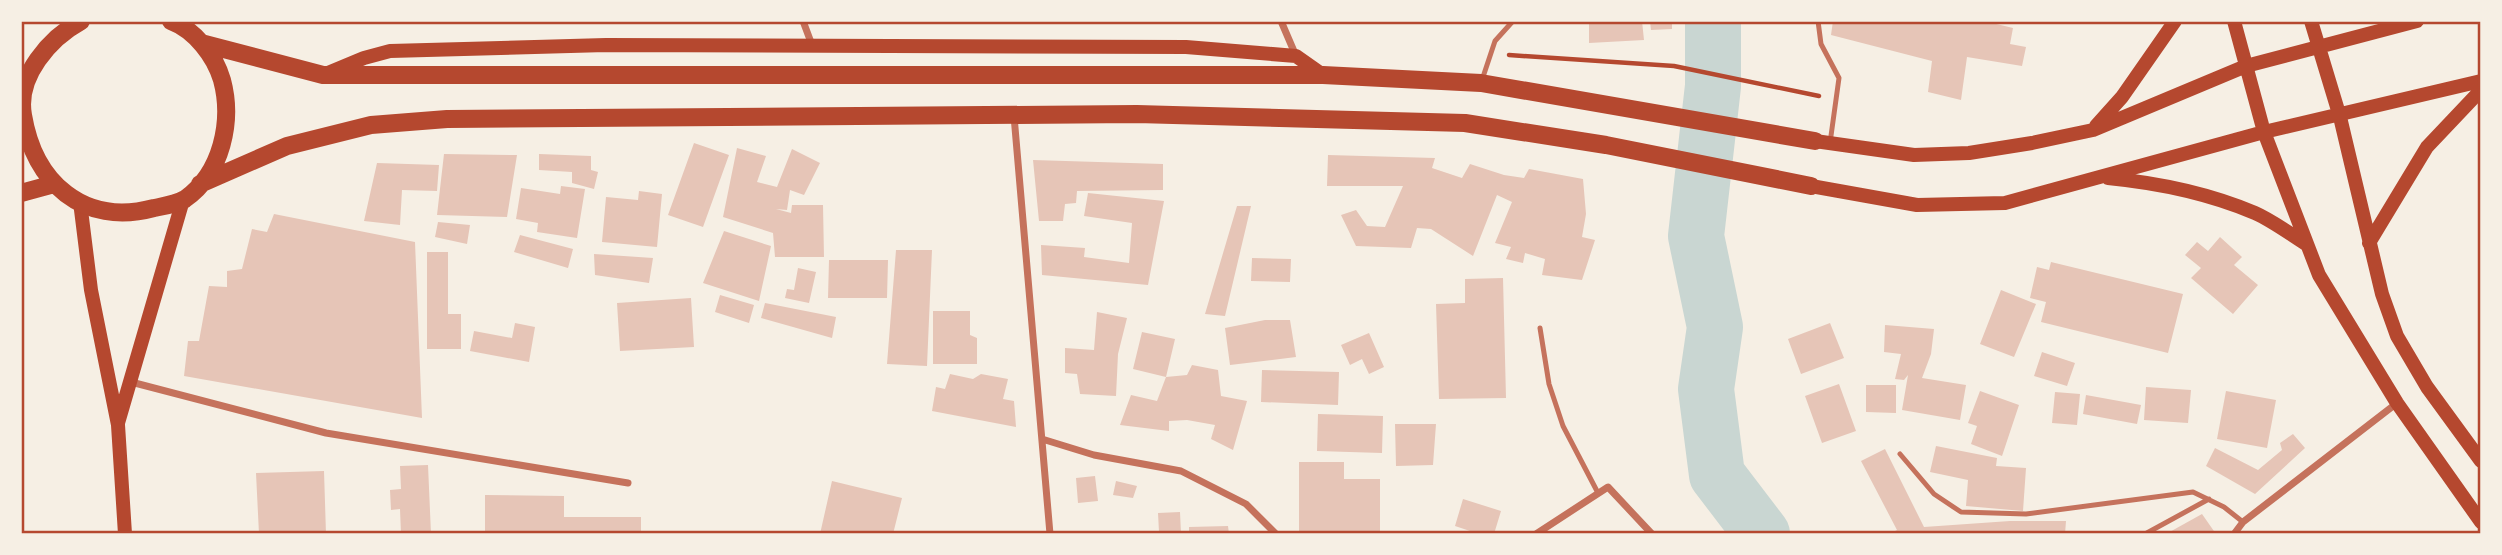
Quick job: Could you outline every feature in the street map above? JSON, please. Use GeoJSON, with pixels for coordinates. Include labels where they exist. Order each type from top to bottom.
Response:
{"type":"FeatureCollection","features":[{"type":"Feature","properties":{"kind":"main road"},"geometry":{"type":"LineString","coordinates":[[81,21],[63,26],[44,49],[32,71],[21,108],[27,141],[38,164],[54,184],[80,202],[110,212],[141,212],[183,200],[200,184],[214,162],[226,133],[228,100],[219,70],[201,43],[176,22]]}},
{"type":"Feature","properties":{"kind":"main road"},"geometry":{"type":"LineString","coordinates":[[2093,130],[2122,97],[2175,21]]}},
{"type":"Feature","properties":{"kind":"main road"},"geometry":{"type":"LineString","coordinates":[[2235,21],[2264,132],[2319,275],[2397,403],[2481,522]]}},
{"type":"Feature","properties":{"kind":"main road"},"geometry":{"type":"LineString","coordinates":[[2311,21],[2340,117],[2369,243],[2397,336],[2427,387],[2481,461]]}},
{"type":"Feature","properties":{"kind":"main road"},"geometry":{"type":"LineString","coordinates":[[201,43],[323,75],[1323,75],[1481,83],[1822,142],[1914,155],[1969,153],[2093,130],[2246,66],[2417,21]]}},
{"type":"Feature","properties":{"kind":"main road"},"geometry":{"type":"LineString","coordinates":[[323,75],[364,58],[390,51],[606,45],[1186,47],[1296,55],[1323,75]]}},
{"type":"Feature","properties":{"kind":"main road"},"geometry":{"type":"LineString","coordinates":[[200,184],[287,146],[370,125],[458,118],[1137,114],[1465,123],[1606,145],[1917,205],[2005,203],[2264,132],[2340,117],[2481,81]]}},
{"type":"Feature","properties":{"kind":"main road"},"geometry":{"type":"LineString","coordinates":[[2369,243],[2427,147],[2481,90]]}},
{"type":"Feature","properties":{"kind":"main road"},"geometry":{"type":"LineString","coordinates":[[2100,177],[2167,186],[2201,194],[2257,214],[2306,244]]}},
{"type":"Feature","properties":{"kind":"main road"},"geometry":{"type":"LineString","coordinates":[[21,193],[54,184]]}},
{"type":"Feature","properties":{"kind":"main road"},"geometry":{"type":"LineString","coordinates":[[118,425],[183,200]]}},
{"type":"Feature","properties":{"kind":"main road"},"geometry":{"type":"LineString","coordinates":[[80,202],[93,303],[118,425],[125,534]]}},
{"type":"Feature","properties":{"kind":"street"},"geometry":{"type":"LineString","coordinates":[[803,21],[812,45]]}},
{"type":"Feature","properties":{"kind":"street"},"geometry":{"type":"LineString","coordinates":[[1281,21],[1296,55]]}},
{"type":"Feature","properties":{"kind":"street"},"geometry":{"type":"LineString","coordinates":[[1014,116],[1050,534]]}},
{"type":"Feature","properties":{"kind":"street"},"geometry":{"type":"LineString","coordinates":[[131,382],[326,433],[628,484]]}},
{"type":"Feature","properties":{"kind":"street"},"geometry":{"type":"LineString","coordinates":[[2234,534],[2243,522],[2397,403]]}},
{"type":"Feature","properties":{"kind":"street"},"geometry":{"type":"LineString","coordinates":[[1042,439],[1094,455],[1181,471],[1247,504],[1276,534]]}},
{"type":"Feature","properties":{"kind":"street"},"geometry":{"type":"LineString","coordinates":[[1536,534],[1608,486],[1652,534]]}},
{"type":"Feature","properties":{"kind":"lane"},"geometry":{"type":"LineString","coordinates":[[1481,83],[1495,41],[1513,21]]}},
{"type":"Feature","properties":{"kind":"lane"},"geometry":{"type":"LineString","coordinates":[[1818,21],[1821,44],[1839,78],[1838,102],[1822,142]]}},
{"type":"Feature","properties":{"kind":"lane"},"geometry":{"type":"LineString","coordinates":[[1540,328],[1552,394],[1563,426],[1598,493]]}},
{"type":"Feature","properties":{"kind":"lane"},"geometry":{"type":"LineString","coordinates":[[1900,454],[1934,494],[1961,512],[2026,514],[2193,492],[2209,499],[2243,522]]}},
{"type":"Feature","properties":{"kind":"lane"},"geometry":{"type":"LineString","coordinates":[[2145,534],[2209,499]]}},
{"type":"Feature","properties":{"kind":"path"},"geometry":{"type":"LineString","coordinates":[[1490,54],[1674,66],[1838,102]]}},
{"type":"Feature","properties":{"kind":"building"},"geometry":{"type":"Polygon","coordinates":[[[1589,21],[1642,21],[1644,40],[1589,43],[1589,21]]]}},
{"type":"Feature","properties":{"kind":"building"},"geometry":{"type":"Polygon","coordinates":[[[1650,21],[1672,21],[1672,29],[1651,30],[1650,21]]]}},
{"type":"Feature","properties":{"kind":"building"},"geometry":{"type":"Polygon","coordinates":[[[1833,21],[1984,21],[2013,28],[2010,44],[2026,47],[2022,66],[1967,57],[1961,100],[1928,92],[1932,61],[1831,35],[1833,21]]]}},
{"type":"Feature","properties":{"kind":"building"},"geometry":{"type":"Polygon","coordinates":[[[694,143],[729,155],[703,227],[668,215],[694,143]]]}},
{"type":"Feature","properties":{"kind":"building"},"geometry":{"type":"Polygon","coordinates":[[[737,148],[766,156],[757,182],[777,187],[792,149],[820,163],[804,195],[790,190],[787,210],[776,209],[791,213],[792,205],[823,205],[824,257],[775,257],[773,233],[723,217],[737,148]]]}},
{"type":"Feature","properties":{"kind":"building"},"geometry":{"type":"Polygon","coordinates":[[[444,154],[517,155],[507,217],[437,215],[444,154]]]}},
{"type":"Feature","properties":{"kind":"building"},"geometry":{"type":"Polygon","coordinates":[[[539,154],[591,156],[591,170],[598,172],[594,189],[572,183],[572,172],[539,170],[539,154]]]}},
{"type":"Feature","properties":{"kind":"building"},"geometry":{"type":"Polygon","coordinates":[[[1328,155],[1435,158],[1432,168],[1462,178],[1470,164],[1504,175],[1524,178],[1529,169],[1583,179],[1586,214],[1582,237],[1595,240],[1582,280],[1542,275],[1545,259],[1525,253],[1523,263],[1506,259],[1511,247],[1495,243],[1512,202],[1497,195],[1473,256],[1431,229],[1417,228],[1411,248],[1356,246],[1341,215],[1356,210],[1367,226],[1385,227],[1403,186],[1327,186],[1328,155]]]}},
{"type":"Feature","properties":{"kind":"building"},"geometry":{"type":"Polygon","coordinates":[[[1033,160],[1163,164],[1163,190],[1077,191],[1076,203],[1065,204],[1063,221],[1039,221],[1033,160]]]}},
{"type":"Feature","properties":{"kind":"building"},"geometry":{"type":"Polygon","coordinates":[[[377,163],[439,165],[437,191],[402,190],[400,225],[364,221],[377,163]]]}},
{"type":"Feature","properties":{"kind":"building"},"geometry":{"type":"Polygon","coordinates":[[[561,186],[585,189],[577,238],[537,232],[538,223],[516,219],[521,188],[560,194],[561,186]]]}},
{"type":"Feature","properties":{"kind":"building"},"geometry":{"type":"Polygon","coordinates":[[[639,191],[662,194],[657,247],[602,242],[606,197],[638,200],[639,191]]]}},
{"type":"Feature","properties":{"kind":"building"},"geometry":{"type":"Polygon","coordinates":[[[1088,193],[1164,201],[1148,285],[1042,275],[1041,245],[1085,248],[1084,257],[1129,263],[1132,223],[1084,216],[1088,193]]]}},
{"type":"Feature","properties":{"kind":"building"},"geometry":{"type":"Polygon","coordinates":[[[1237,206],[1251,206],[1225,316],[1205,314],[1237,206]]]}},
{"type":"Feature","properties":{"kind":"building"},"geometry":{"type":"Polygon","coordinates":[[[274,214],[415,242],[422,418],[184,376],[188,341],[199,341],[209,286],[227,287],[227,271],[242,269],[252,229],[267,232],[274,214]]]}},
{"type":"Feature","properties":{"kind":"building"},"geometry":{"type":"Polygon","coordinates":[[[438,222],[470,225],[467,244],[435,237],[438,222]]]}},
{"type":"Feature","properties":{"kind":"building"},"geometry":{"type":"Polygon","coordinates":[[[724,231],[771,246],[759,301],[703,283],[724,231]]]}},
{"type":"Feature","properties":{"kind":"building"},"geometry":{"type":"Polygon","coordinates":[[[520,235],[573,249],[568,268],[514,252],[520,235]]]}},
{"type":"Feature","properties":{"kind":"building"},"geometry":{"type":"Polygon","coordinates":[[[2220,237],[2242,257],[2234,265],[2258,285],[2233,314],[2191,278],[2201,268],[2185,255],[2197,242],[2208,251],[2220,237]]]}},
{"type":"Feature","properties":{"kind":"building"},"geometry":{"type":"Polygon","coordinates":[[[896,250],[932,250],[927,366],[887,364],[896,250]]]}},
{"type":"Feature","properties":{"kind":"building"},"geometry":{"type":"Polygon","coordinates":[[[427,252],[448,252],[448,314],[461,314],[461,349],[427,349],[427,252]]]}},
{"type":"Feature","properties":{"kind":"building"},"geometry":{"type":"Polygon","coordinates":[[[594,254],[653,258],[649,283],[595,275],[594,254]]]}},
{"type":"Feature","properties":{"kind":"building"},"geometry":{"type":"Polygon","coordinates":[[[1252,258],[1291,259],[1290,282],[1251,281],[1252,258]]]}},
{"type":"Feature","properties":{"kind":"building"},"geometry":{"type":"Polygon","coordinates":[[[829,260],[888,260],[887,298],[828,298],[829,260]]]}},
{"type":"Feature","properties":{"kind":"building"},"geometry":{"type":"Polygon","coordinates":[[[2051,262],[2183,294],[2168,353],[2041,322],[2046,302],[2030,298],[2037,267],[2049,270],[2051,262]]]}},
{"type":"Feature","properties":{"kind":"building"},"geometry":{"type":"Polygon","coordinates":[[[798,268],[816,272],[809,303],[785,298],[787,289],[794,290],[798,268]]]}},
{"type":"Feature","properties":{"kind":"building"},"geometry":{"type":"Polygon","coordinates":[[[1503,278],[1506,398],[1439,399],[1436,304],[1465,303],[1465,279],[1503,278]]]}},
{"type":"Feature","properties":{"kind":"building"},"geometry":{"type":"Polygon","coordinates":[[[2001,290],[2036,304],[2014,357],[1980,344],[2001,290]]]}},
{"type":"Feature","properties":{"kind":"building"},"geometry":{"type":"Polygon","coordinates":[[[720,295],[754,305],[749,323],[715,312],[720,295]]]}},
{"type":"Feature","properties":{"kind":"building"},"geometry":{"type":"Polygon","coordinates":[[[691,298],[694,347],[620,351],[617,303],[691,298]]]}},
{"type":"Feature","properties":{"kind":"building"},"geometry":{"type":"Polygon","coordinates":[[[765,303],[836,317],[832,338],[761,318],[765,303]]]}},
{"type":"Feature","properties":{"kind":"building"},"geometry":{"type":"Polygon","coordinates":[[[933,311],[970,311],[970,335],[977,338],[977,364],[933,364],[933,311]]]}},
{"type":"Feature","properties":{"kind":"building"},"geometry":{"type":"Polygon","coordinates":[[[1097,312],[1127,318],[1118,354],[1116,396],[1080,394],[1077,374],[1065,373],[1065,348],[1094,350],[1097,312]]]}},
{"type":"Feature","properties":{"kind":"building"},"geometry":{"type":"Polygon","coordinates":[[[1265,320],[1290,320],[1296,357],[1230,365],[1225,328],[1265,320]]]}},
{"type":"Feature","properties":{"kind":"building"},"geometry":{"type":"Polygon","coordinates":[[[515,323],[535,327],[529,362],[470,351],[474,331],[512,338],[515,323]]]}},
{"type":"Feature","properties":{"kind":"building"},"geometry":{"type":"Polygon","coordinates":[[[1830,323],[1844,358],[1801,374],[1788,339],[1830,323]]]}},
{"type":"Feature","properties":{"kind":"building"},"geometry":{"type":"Polygon","coordinates":[[[1885,325],[1934,329],[1931,354],[1922,378],[1966,385],[1960,420],[1902,410],[1908,375],[1904,380],[1895,379],[1901,354],[1884,352],[1885,325]]]}},
{"type":"Feature","properties":{"kind":"building"},"geometry":{"type":"Polygon","coordinates":[[[1142,332],[1175,339],[1166,377],[1133,369],[1142,332]]]}},
{"type":"Feature","properties":{"kind":"building"},"geometry":{"type":"Polygon","coordinates":[[[1369,333],[1384,367],[1369,374],[1362,359],[1350,365],[1341,345],[1369,333]]]}},
{"type":"Feature","properties":{"kind":"building"},"geometry":{"type":"Polygon","coordinates":[[[2042,352],[2075,363],[2067,386],[2034,376],[2042,352]]]}},
{"type":"Feature","properties":{"kind":"building"},"geometry":{"type":"Polygon","coordinates":[[[1192,365],[1218,370],[1221,396],[1247,401],[1233,450],[1211,439],[1215,425],[1187,420],[1169,421],[1169,431],[1120,425],[1131,395],[1157,401],[1166,377],[1187,375],[1192,365]]]}},
{"type":"Feature","properties":{"kind":"building"},"geometry":{"type":"Polygon","coordinates":[[[1262,370],[1339,372],[1338,405],[1261,402],[1262,370]]]}},
{"type":"Feature","properties":{"kind":"building"},"geometry":{"type":"Polygon","coordinates":[[[950,374],[973,379],[981,374],[1008,379],[1003,399],[1014,401],[1016,427],[932,411],[936,387],[945,389],[950,374]]]}},
{"type":"Feature","properties":{"kind":"building"},"geometry":{"type":"Polygon","coordinates":[[[1839,384],[1856,431],[1822,443],[1805,396],[1839,384]]]}},
{"type":"Feature","properties":{"kind":"building"},"geometry":{"type":"Polygon","coordinates":[[[1866,385],[1896,385],[1896,413],[1866,412],[1866,385]]]}},
{"type":"Feature","properties":{"kind":"building"},"geometry":{"type":"Polygon","coordinates":[[[2146,387],[2191,390],[2188,423],[2144,420],[2146,387]]]}},
{"type":"Feature","properties":{"kind":"building"},"geometry":{"type":"Polygon","coordinates":[[[1980,391],[2019,405],[2002,456],[1971,444],[1977,426],[1968,423],[1980,391]]]}},
{"type":"Feature","properties":{"kind":"building"},"geometry":{"type":"Polygon","coordinates":[[[2226,391],[2276,400],[2267,448],[2217,439],[2226,391]]]}},
{"type":"Feature","properties":{"kind":"building"},"geometry":{"type":"Polygon","coordinates":[[[2055,392],[2080,394],[2077,425],[2052,423],[2055,392]]]}},
{"type":"Feature","properties":{"kind":"building"},"geometry":{"type":"Polygon","coordinates":[[[2086,395],[2141,405],[2137,424],[2083,414],[2086,395]]]}},
{"type":"Feature","properties":{"kind":"building"},"geometry":{"type":"Polygon","coordinates":[[[1318,414],[1383,416],[1382,453],[1317,451],[1318,414]]]}},
{"type":"Feature","properties":{"kind":"building"},"geometry":{"type":"Polygon","coordinates":[[[1395,424],[1436,424],[1433,465],[1396,466],[1395,424]]]}},
{"type":"Feature","properties":{"kind":"building"},"geometry":{"type":"Polygon","coordinates":[[[2293,434],[2305,448],[2255,494],[2206,466],[2215,448],[2258,470],[2282,450],[2280,443],[2293,434]]]}},
{"type":"Feature","properties":{"kind":"building"},"geometry":{"type":"Polygon","coordinates":[[[1936,446],[1997,458],[1996,466],[2026,468],[2023,511],[1966,506],[1968,480],[1930,472],[1936,446]]]}},
{"type":"Feature","properties":{"kind":"building"},"geometry":{"type":"Polygon","coordinates":[[[1885,449],[1924,527],[2010,521],[2066,521],[2065,534],[1889,534],[1897,530],[1861,461],[1885,449]]]}},
{"type":"Feature","properties":{"kind":"building"},"geometry":{"type":"Polygon","coordinates":[[[1299,462],[1344,462],[1344,479],[1380,479],[1380,534],[1299,534],[1299,462]]]}},
{"type":"Feature","properties":{"kind":"building"},"geometry":{"type":"Polygon","coordinates":[[[428,465],[431,534],[401,534],[400,509],[391,510],[390,490],[401,489],[400,466],[428,465]]]}},
{"type":"Feature","properties":{"kind":"building"},"geometry":{"type":"Polygon","coordinates":[[[324,471],[326,534],[259,534],[256,473],[324,471]]]}},
{"type":"Feature","properties":{"kind":"building"},"geometry":{"type":"Polygon","coordinates":[[[1095,476],[1098,501],[1078,503],[1076,478],[1095,476]]]}},
{"type":"Feature","properties":{"kind":"building"},"geometry":{"type":"Polygon","coordinates":[[[832,481],[902,498],[893,534],[820,534],[832,481]]]}},
{"type":"Feature","properties":{"kind":"building"},"geometry":{"type":"Polygon","coordinates":[[[1116,481],[1137,486],[1133,498],[1113,495],[1116,481]]]}},
{"type":"Feature","properties":{"kind":"building"},"geometry":{"type":"Polygon","coordinates":[[[485,495],[564,496],[564,517],[641,517],[641,534],[485,534],[485,495]]]}},
{"type":"Feature","properties":{"kind":"building"},"geometry":{"type":"Polygon","coordinates":[[[1463,499],[1501,511],[1494,534],[1479,534],[1455,526],[1463,499]]]}},
{"type":"Feature","properties":{"kind":"building"},"geometry":{"type":"Polygon","coordinates":[[[1180,512],[1181,534],[1159,532],[1158,513],[1180,512]]]}},
{"type":"Feature","properties":{"kind":"building"},"geometry":{"type":"Polygon","coordinates":[[[2202,514],[2216,534],[2166,534],[2202,514]]]}},
{"type":"Feature","properties":{"kind":"building"},"geometry":{"type":"Polygon","coordinates":[[[1228,526],[1229,534],[1189,534],[1189,527],[1228,526]]]}},
{"type":"Feature","properties":{"kind":"waterway"},"geometry":{"type":"LineString","coordinates":[[1713,21],[1713,86],[1696,236],[1715,327],[1706,389],[1717,475],[1762,534]]}}]}
